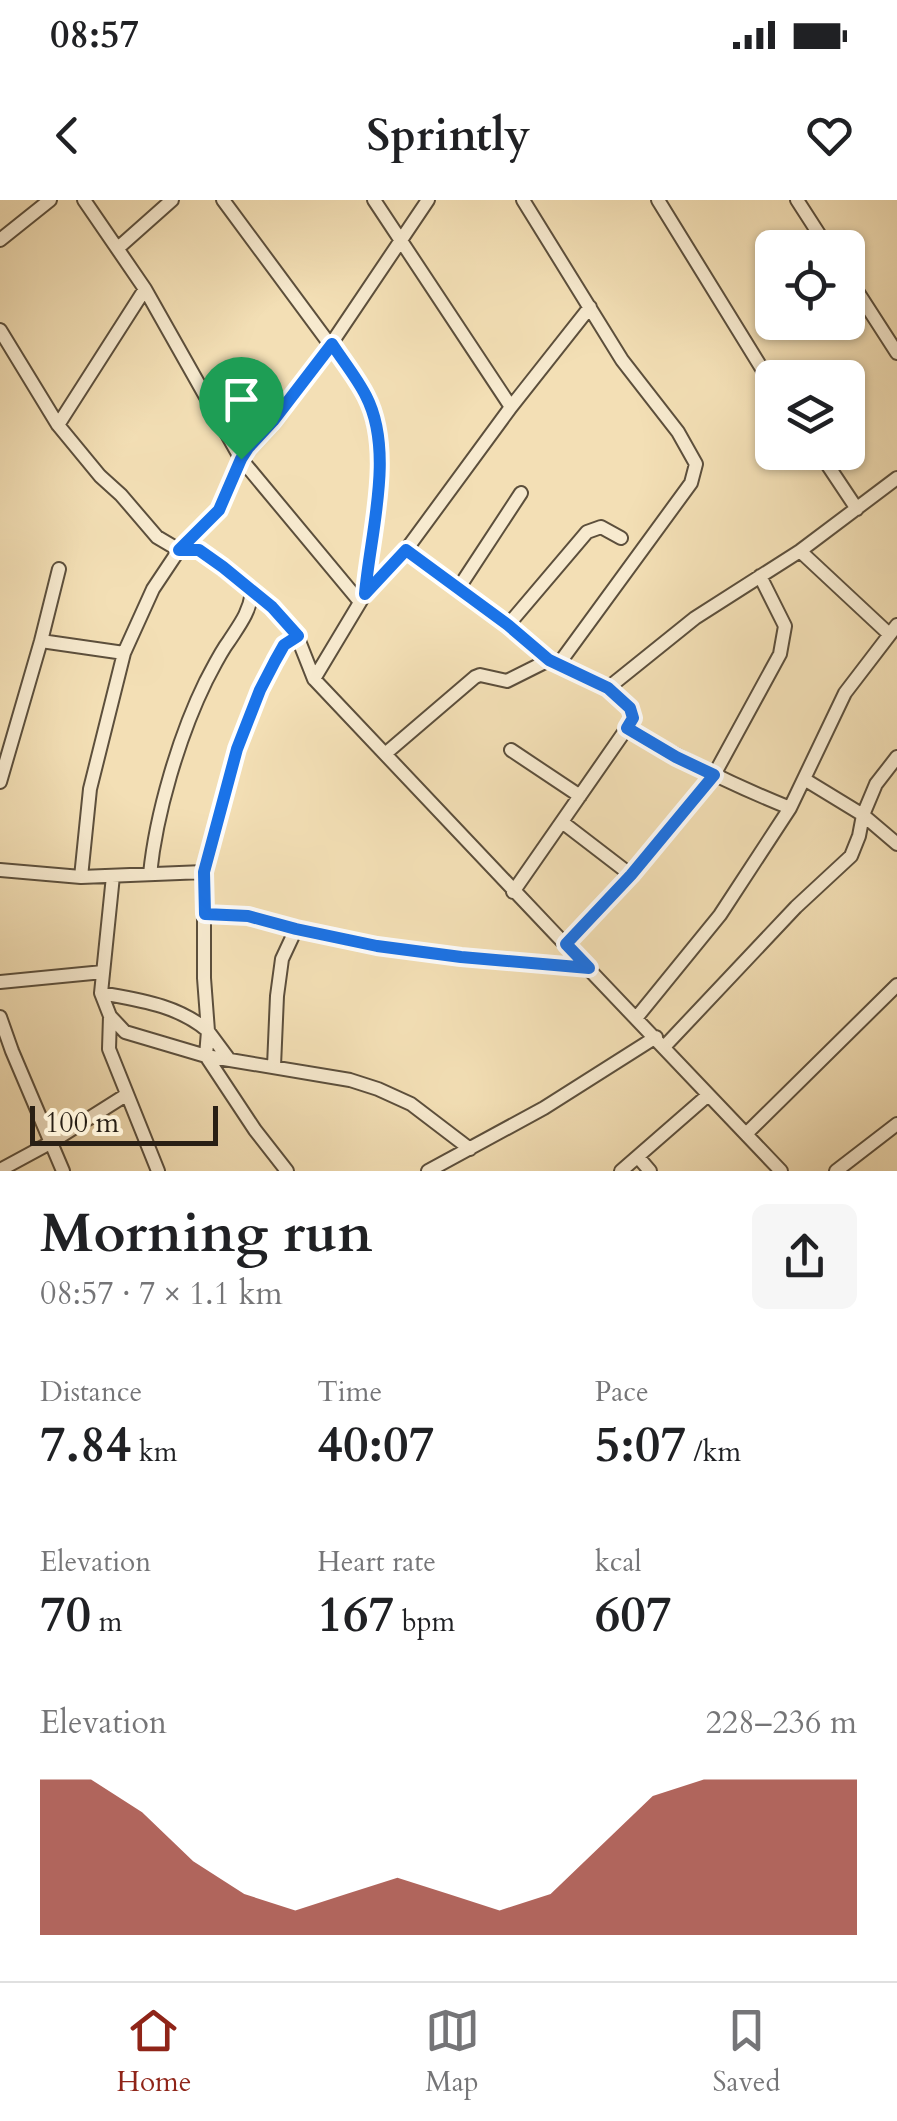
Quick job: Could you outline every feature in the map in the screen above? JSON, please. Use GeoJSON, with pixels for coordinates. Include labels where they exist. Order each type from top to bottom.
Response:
{"type":"FeatureCollection","features":[{"type":"Feature","properties":{"kind":"street"},"geometry":{"type":"LineString","coordinates":[[0,240],[50,200]]}},
{"type":"Feature","properties":{"kind":"street"},"geometry":{"type":"LineString","coordinates":[[84,200],[146,288],[241,459],[362,598]]}},
{"type":"Feature","properties":{"kind":"street"},"geometry":{"type":"LineString","coordinates":[[118,248],[172,200]]}},
{"type":"Feature","properties":{"kind":"street"},"geometry":{"type":"LineString","coordinates":[[222,200],[332,344],[368,398],[379,442],[378,488],[362,598]]}},
{"type":"Feature","properties":{"kind":"street"},"geometry":{"type":"LineString","coordinates":[[374,200],[510,407]]}},
{"type":"Feature","properties":{"kind":"street"},"geometry":{"type":"LineString","coordinates":[[80,877],[90,789],[124,653],[153,589],[179,550],[219,510],[241,459],[332,344],[428,200]]}},
{"type":"Feature","properties":{"kind":"street"},"geometry":{"type":"LineString","coordinates":[[385,754],[475,677],[506,681],[554,662],[691,483],[696,464],[678,432],[622,360],[523,200]]}},
{"type":"Feature","properties":{"kind":"street"},"geometry":{"type":"LineString","coordinates":[[658,200],[757,360]]}},
{"type":"Feature","properties":{"kind":"street"},"geometry":{"type":"LineString","coordinates":[[797,200],[816,230]]}},
{"type":"Feature","properties":{"kind":"street"},"geometry":{"type":"LineString","coordinates":[[58,425],[146,288]]}},
{"type":"Feature","properties":{"kind":"street"},"geometry":{"type":"LineString","coordinates":[[865,303],[897,353]]}},
{"type":"Feature","properties":{"kind":"street"},"geometry":{"type":"LineString","coordinates":[[314,678],[362,598],[406,550],[510,407],[590,306]]}},
{"type":"Feature","properties":{"kind":"street"},"geometry":{"type":"LineString","coordinates":[[0,330],[58,425],[100,476],[158,538],[179,550],[199,550],[272,607],[298,636],[314,678],[781,1171]]}},
{"type":"Feature","properties":{"kind":"street"},"geometry":{"type":"LineString","coordinates":[[831,470],[858,509]]}},
{"type":"Feature","properties":{"kind":"street"},"geometry":{"type":"LineString","coordinates":[[608,688],[695,618],[895,485]]}},
{"type":"Feature","properties":{"kind":"street"},"geometry":{"type":"LineString","coordinates":[[458,589],[520,494]]}},
{"type":"Feature","properties":{"kind":"street"},"geometry":{"type":"LineString","coordinates":[[508,625],[586,532],[602,528],[620,538]]}},
{"type":"Feature","properties":{"kind":"street"},"geometry":{"type":"LineString","coordinates":[[406,550],[554,662],[608,688],[632,712],[627,728],[513,892]]}},
{"type":"Feature","properties":{"kind":"street"},"geometry":{"type":"LineString","coordinates":[[636,1018],[720,915],[790,808],[845,693],[893,629],[800,551]]}},
{"type":"Feature","properties":{"kind":"street"},"geometry":{"type":"LineString","coordinates":[[0,782],[6,732],[42,641],[59,569]]}},
{"type":"Feature","properties":{"kind":"street"},"geometry":{"type":"LineString","coordinates":[[566,944],[631,875],[714,775],[780,654],[785,626],[760,576]]}},
{"type":"Feature","properties":{"kind":"street"},"geometry":{"type":"LineString","coordinates":[[150,874],[160,813],[182,744],[205,685],[250,608],[252,593]]}},
{"type":"Feature","properties":{"kind":"street"},"geometry":{"type":"LineString","coordinates":[[288,1171],[254,1130],[206,1056],[204,872],[237,749],[260,690],[284,645],[298,636]]}},
{"type":"Feature","properties":{"kind":"street"},"geometry":{"type":"LineString","coordinates":[[42,641],[124,653]]}},
{"type":"Feature","properties":{"kind":"street"},"geometry":{"type":"LineString","coordinates":[[627,728],[734,786],[790,808]]}},
{"type":"Feature","properties":{"kind":"street"},"geometry":{"type":"LineString","coordinates":[[511,750],[580,796]]}},
{"type":"Feature","properties":{"kind":"street"},"geometry":{"type":"LineString","coordinates":[[428,1171],[660,1042],[796,906],[852,856],[876,784],[897,756]]}},
{"type":"Feature","properties":{"kind":"street"},"geometry":{"type":"LineString","coordinates":[[804,779],[863,816],[897,844]]}},
{"type":"Feature","properties":{"kind":"street"},"geometry":{"type":"LineString","coordinates":[[562,822],[631,875]]}},
{"type":"Feature","properties":{"kind":"street"},"geometry":{"type":"LineString","coordinates":[[0,870],[80,877],[204,872]]}},
{"type":"Feature","properties":{"kind":"street"},"geometry":{"type":"LineString","coordinates":[[113,876],[101,992],[110,1016],[109,1049],[158,1171]]}},
{"type":"Feature","properties":{"kind":"street"},"geometry":{"type":"LineString","coordinates":[[205,914],[248,916],[377,946],[589,968]]}},
{"type":"Feature","properties":{"kind":"street"},"geometry":{"type":"LineString","coordinates":[[274,1066],[282,960],[296,929]]}},
{"type":"Feature","properties":{"kind":"street"},"geometry":{"type":"LineString","coordinates":[[0,982],[103,972]]}},
{"type":"Feature","properties":{"kind":"street"},"geometry":{"type":"LineString","coordinates":[[746,1134],[897,985]]}},
{"type":"Feature","properties":{"kind":"street"},"geometry":{"type":"LineString","coordinates":[[101,992],[186,1014],[208,1032],[228,1058]]}},
{"type":"Feature","properties":{"kind":"street"},"geometry":{"type":"LineString","coordinates":[[110,1016],[125,1032],[206,1056],[350,1080],[378,1089],[412,1104],[470,1149]]}},
{"type":"Feature","properties":{"kind":"street"},"geometry":{"type":"LineString","coordinates":[[0,1017],[6,1055],[63,1171]]}},
{"type":"Feature","properties":{"kind":"street"},"geometry":{"type":"LineString","coordinates":[[0,1170],[126,1095]]}},
{"type":"Feature","properties":{"kind":"street"},"geometry":{"type":"LineString","coordinates":[[621,1171],[707,1096]]}},
{"type":"Feature","properties":{"kind":"street"},"geometry":{"type":"LineString","coordinates":[[836,1171],[897,1124]]}},
{"type":"Feature","properties":{"kind":"street"},"geometry":{"type":"LineString","coordinates":[[638,1158],[650,1171]]}},
{"type":"Feature","properties":{"kind":"route"},"geometry":{"type":"LineString","coordinates":[[332,344],[368,398],[379,442],[378,488],[365,594],[406,550],[549,660],[608,688],[632,712],[627,728],[714,775],[631,875],[566,944],[589,968],[377,946],[248,916],[205,914],[204,872],[237,749],[275,661],[284,645],[298,636],[272,607],[223,567],[199,550],[179,550],[219,510],[241,459],[332,344]]}}]}
